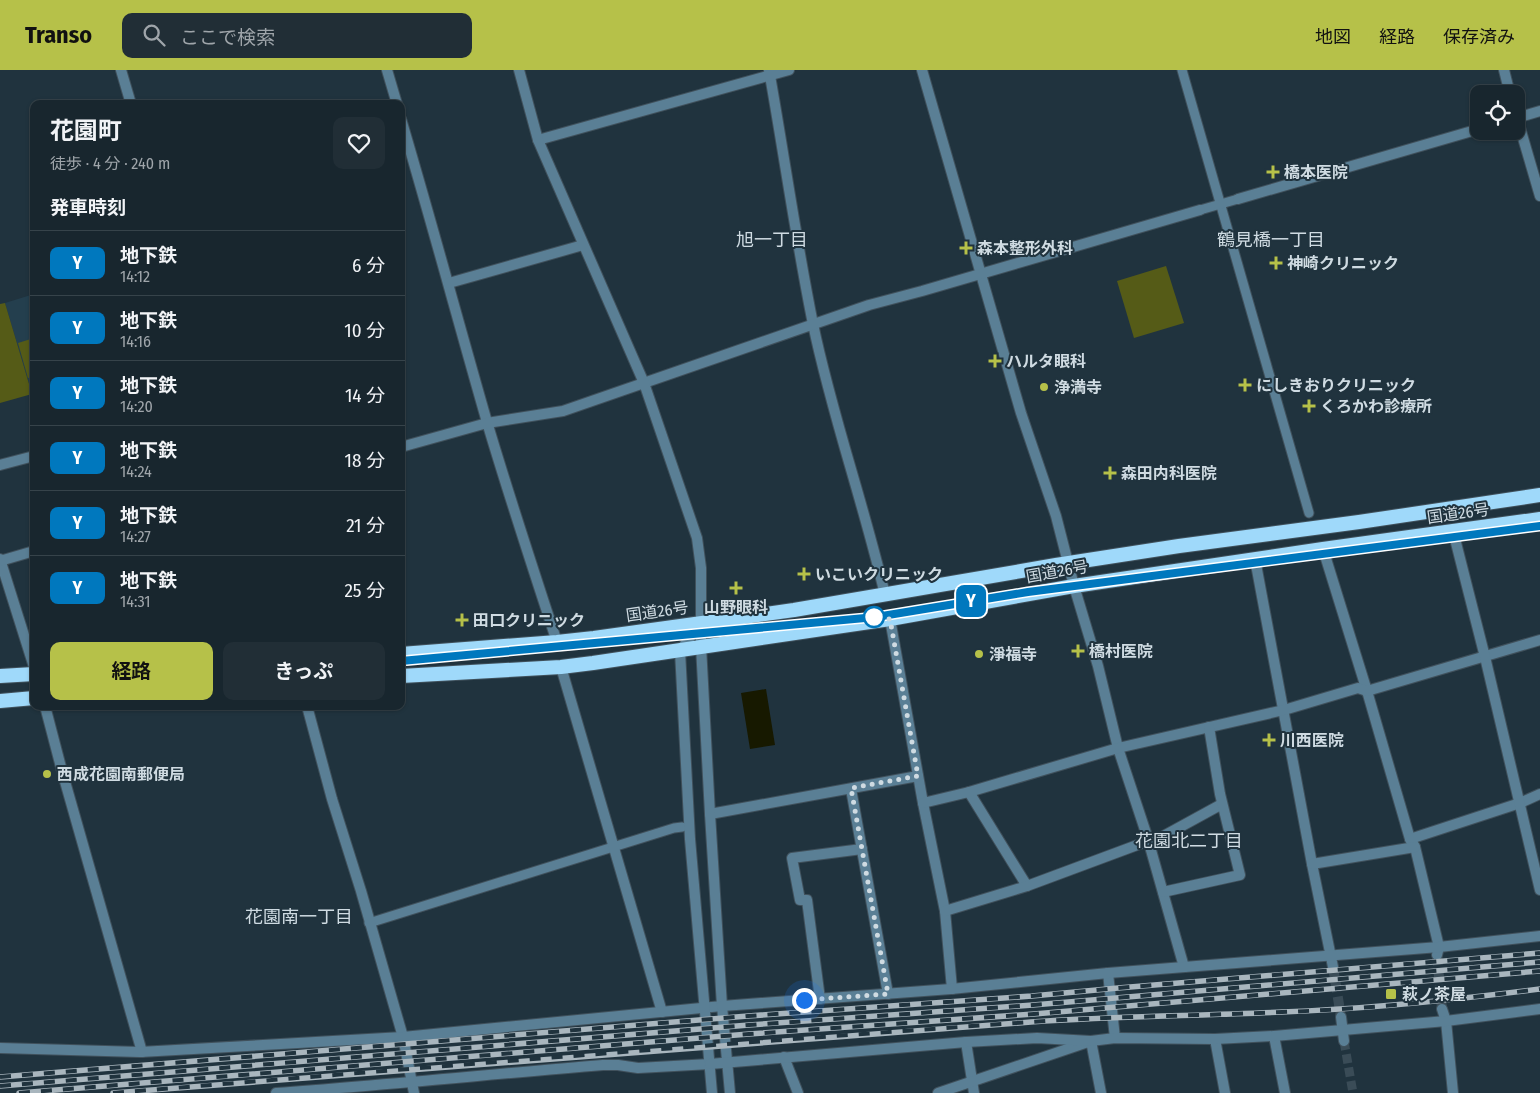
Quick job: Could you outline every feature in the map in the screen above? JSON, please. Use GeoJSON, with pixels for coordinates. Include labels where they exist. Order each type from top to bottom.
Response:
{"type":"FeatureCollection","features":[{"type":"Feature","properties":{"kind":"highway","name":"国道26号"},"geometry":{"type":"LineString","coordinates":[[405,654],[557,642],[794,610],[1068,563],[1540,495]]}},
{"type":"Feature","properties":{"kind":"highway","name":"国道26号"},"geometry":{"type":"LineString","coordinates":[[405,676],[561,667],[680,651],[701,646],[890,619],[1074,586],[1323,548],[1540,519]]}},
{"type":"Feature","properties":{"kind":"highway"},"geometry":{"type":"LineString","coordinates":[[0,676],[30,674]]}},
{"type":"Feature","properties":{"kind":"highway"},"geometry":{"type":"LineString","coordinates":[[0,701],[30,698]]}},
{"type":"Feature","properties":{"kind":"street"},"geometry":{"type":"LineString","coordinates":[[121,70],[130,100]]}},
{"type":"Feature","properties":{"kind":"street"},"geometry":{"type":"LineString","coordinates":[[387,70],[396,100]]}},
{"type":"Feature","properties":{"kind":"street"},"geometry":{"type":"LineString","coordinates":[[519,70],[538,140],[644,384],[697,538],[702,576],[701,646],[710,814],[722,1006],[730,1093]]}},
{"type":"Feature","properties":{"kind":"street"},"geometry":{"type":"LineString","coordinates":[[538,140],[769,73],[790,70]]}},
{"type":"Feature","properties":{"kind":"street"},"geometry":{"type":"LineString","coordinates":[[922,70],[1021,413],[1056,516],[1074,586],[1098,666],[1118,748],[1148,842],[1184,967]]}},
{"type":"Feature","properties":{"kind":"street"},"geometry":{"type":"LineString","coordinates":[[1182,70],[1310,513]]}},
{"type":"Feature","properties":{"kind":"street"},"geometry":{"type":"LineString","coordinates":[[1504,70],[1508,85]]}},
{"type":"Feature","properties":{"kind":"street"},"geometry":{"type":"LineString","coordinates":[[769,73],[813,325],[846,458],[875,550],[885,595]]}},
{"type":"Feature","properties":{"kind":"street"},"geometry":{"type":"LineString","coordinates":[[1525,114],[1540,110]]}},
{"type":"Feature","properties":{"kind":"street"},"geometry":{"type":"LineString","coordinates":[[405,446],[487,423],[563,411],[869,305],[1470,131]]}},
{"type":"Feature","properties":{"kind":"street"},"geometry":{"type":"LineString","coordinates":[[405,133],[487,423],[557,642]]}},
{"type":"Feature","properties":{"kind":"street"},"geometry":{"type":"LineString","coordinates":[[1524,140],[1540,196]]}},
{"type":"Feature","properties":{"kind":"street"},"geometry":{"type":"LineString","coordinates":[[449,283],[583,245]]}},
{"type":"Feature","properties":{"kind":"street"},"geometry":{"type":"LineString","coordinates":[[0,465],[30,457]]}},
{"type":"Feature","properties":{"kind":"street"},"geometry":{"type":"LineString","coordinates":[[1453,532],[1485,657],[1540,890]]}},
{"type":"Feature","properties":{"kind":"street"},"geometry":{"type":"LineString","coordinates":[[1323,548],[1412,843],[1438,951]]}},
{"type":"Feature","properties":{"kind":"street"},"geometry":{"type":"LineString","coordinates":[[30,552],[0,560],[30,654]]}},
{"type":"Feature","properties":{"kind":"street"},"geometry":{"type":"LineString","coordinates":[[1255,559],[1333,967]]}},
{"type":"Feature","properties":{"kind":"street"},"geometry":{"type":"LineString","coordinates":[[890,619],[923,803],[945,911],[952,989]]}},
{"type":"Feature","properties":{"kind":"street"},"geometry":{"type":"LineString","coordinates":[[701,622],[680,651],[690,839],[712,1093]]}},
{"type":"Feature","properties":{"kind":"street"},"geometry":{"type":"LineString","coordinates":[[923,803],[969,792],[1118,748],[1284,710],[1358,688],[1367,691],[1540,640]]}},
{"type":"Feature","properties":{"kind":"street"},"geometry":{"type":"LineString","coordinates":[[561,667],[662,1012]]}},
{"type":"Feature","properties":{"kind":"street"},"geometry":{"type":"LineString","coordinates":[[46,710],[142,1052]]}},
{"type":"Feature","properties":{"kind":"street"},"geometry":{"type":"LineString","coordinates":[[308,710],[402,1037],[413,1088]]}},
{"type":"Feature","properties":{"kind":"street"},"geometry":{"type":"LineString","coordinates":[[1163,892],[1240,875],[1222,804],[1209,727]]}},
{"type":"Feature","properties":{"kind":"street"},"geometry":{"type":"LineString","coordinates":[[710,814],[918,776]]}},
{"type":"Feature","properties":{"kind":"street"},"geometry":{"type":"LineString","coordinates":[[851,788],[888,994]]}},
{"type":"Feature","properties":{"kind":"street"},"geometry":{"type":"LineString","coordinates":[[969,792],[1027,886]]}},
{"type":"Feature","properties":{"kind":"street"},"geometry":{"type":"LineString","coordinates":[[1312,864],[1412,843],[1540,794]]}},
{"type":"Feature","properties":{"kind":"street"},"geometry":{"type":"LineString","coordinates":[[945,911],[1027,886],[1148,842],[1222,804]]}},
{"type":"Feature","properties":{"kind":"street"},"geometry":{"type":"LineString","coordinates":[[369,923],[614,846],[682,827]]}},
{"type":"Feature","properties":{"kind":"street"},"geometry":{"type":"LineString","coordinates":[[820,999],[807,900],[800,900],[792,858],[862,849]]}},
{"type":"Feature","properties":{"kind":"street"},"geometry":{"type":"LineString","coordinates":[[0,1048],[142,1052],[402,1037],[722,1006],[952,989],[1108,973],[1330,955],[1438,951],[1540,936]]}},
{"type":"Feature","properties":{"kind":"street"},"geometry":{"type":"LineString","coordinates":[[1108,973],[1115,1038]]}},
{"type":"Feature","properties":{"kind":"street"},"geometry":{"type":"LineString","coordinates":[[1442,1009],[1446,1022],[1453,1093]]}},
{"type":"Feature","properties":{"kind":"street"},"geometry":{"type":"LineString","coordinates":[[938,1093],[1091,1042],[1115,1038],[1215,1039],[1274,1036],[1344,1036],[1540,1009]]}},
{"type":"Feature","properties":{"kind":"street"},"geometry":{"type":"LineString","coordinates":[[1341,1017],[1344,1036]]}},
{"type":"Feature","properties":{"kind":"street"},"geometry":{"type":"LineString","coordinates":[[1274,1036],[1285,1093]]}},
{"type":"Feature","properties":{"kind":"street"},"geometry":{"type":"LineString","coordinates":[[276,1093],[413,1088],[479,1075],[603,1065],[638,1068],[710,1064],[966,1042],[1037,1038],[1091,1042]]}},
{"type":"Feature","properties":{"kind":"street"},"geometry":{"type":"LineString","coordinates":[[1215,1039],[1225,1093]]}},
{"type":"Feature","properties":{"kind":"street"},"geometry":{"type":"LineString","coordinates":[[966,1042],[974,1093]]}},
{"type":"Feature","properties":{"kind":"street"},"geometry":{"type":"LineString","coordinates":[[1091,1042],[1101,1093]]}},
{"type":"Feature","properties":{"kind":"street"},"geometry":{"type":"LineString","coordinates":[[784,1057],[798,1093]]}},
{"type":"Feature","properties":{"kind":"shaded area"},"geometry":{"type":"Polygon","coordinates":[[[30,295],[30,387],[5,303],[30,295]]]}},
{"type":"Feature","properties":{"kind":"shaded area"},"geometry":{"type":"Polygon","coordinates":[[[766,689],[775,745],[750,749],[741,693],[766,689]]]}},
{"type":"Feature","properties":{"kind":"green space"},"geometry":{"type":"Polygon","coordinates":[[[1166,266],[1184,323],[1134,338],[1117,281],[1166,266]]]}},
{"type":"Feature","properties":{"kind":"green space"},"geometry":{"type":"Polygon","coordinates":[[[5,303],[30,387],[30,395],[0,403],[0,304],[5,303]]]}},
{"type":"Feature","properties":{"kind":"green space"},"geometry":{"type":"Polygon","coordinates":[[[30,339],[30,378],[28,378],[18,343],[30,339]]]}},
{"type":"Feature","properties":{"kind":"tunnel"},"geometry":{"type":"LineString","coordinates":[[1437,955],[1442,1009]]}},
{"type":"Feature","properties":{"kind":"tunnel"},"geometry":{"type":"LineString","coordinates":[[1333,967],[1341,1017]]}},
{"type":"Feature","properties":{"kind":"tunnel"},"geometry":{"type":"LineString","coordinates":[[1344,1041],[1353,1093]]}},
{"type":"Feature","properties":{"kind":"railway"},"geometry":{"type":"LineString","coordinates":[[0,1077],[748,1016],[1032,996],[1540,953]]}},
{"type":"Feature","properties":{"kind":"railway"},"geometry":{"type":"LineString","coordinates":[[0,1086],[749,1025],[1033,1005],[1540,962]]}},
{"type":"Feature","properties":{"kind":"railway"},"geometry":{"type":"LineString","coordinates":[[19,1093],[749,1034],[1034,1014],[1540,971]]}},
{"type":"Feature","properties":{"kind":"railway"},"geometry":{"type":"LineString","coordinates":[[113,1093],[687,1047],[1031,1022],[1347,1009],[1540,989]]}},
{"type":"Feature","properties":{"kind":"metro line","name":"Y"},"geometry":{"type":"LineString","coordinates":[[405,661],[876,617],[1028,592],[1540,526]]}},
{"type":"Feature","properties":{"kind":"place","name":"橋本医院"},"geometry":{"type":"Point","coordinates":[1273,172]}},
{"type":"Feature","properties":{"kind":"place","name":"森本整形外科"},"geometry":{"type":"Point","coordinates":[966,248]}},
{"type":"Feature","properties":{"kind":"place","name":"神崎クリニック"},"geometry":{"type":"Point","coordinates":[1276,263]}},
{"type":"Feature","properties":{"kind":"place","name":"ハルタ眼科"},"geometry":{"type":"Point","coordinates":[995,361]}},
{"type":"Feature","properties":{"kind":"place","name":"にしきおりクリニック"},"geometry":{"type":"Point","coordinates":[1245,385]}},
{"type":"Feature","properties":{"kind":"place","name":"浄満寺"},"geometry":{"type":"Point","coordinates":[1044,387]}},
{"type":"Feature","properties":{"kind":"place","name":"くろかわ診療所"},"geometry":{"type":"Point","coordinates":[1309,406]}},
{"type":"Feature","properties":{"kind":"place","name":"森田内科医院"},"geometry":{"type":"Point","coordinates":[1110,473]}},
{"type":"Feature","properties":{"kind":"place","name":"いこいクリニック"},"geometry":{"type":"Point","coordinates":[804,574]}},
{"type":"Feature","properties":{"kind":"place","name":"山野眼科"},"geometry":{"type":"Point","coordinates":[736,588]}},
{"type":"Feature","properties":{"kind":"place","name":"田口クリニック"},"geometry":{"type":"Point","coordinates":[462,620]}},
{"type":"Feature","properties":{"kind":"place","name":"橋村医院"},"geometry":{"type":"Point","coordinates":[1078,651]}},
{"type":"Feature","properties":{"kind":"place","name":"淨福寺"},"geometry":{"type":"Point","coordinates":[979,654]}},
{"type":"Feature","properties":{"kind":"place","name":"川西医院"},"geometry":{"type":"Point","coordinates":[1269,740]}},
{"type":"Feature","properties":{"kind":"place","name":"西成花園南郵便局"},"geometry":{"type":"Point","coordinates":[47,774]}},
{"type":"Feature","properties":{"kind":"place","name":"萩ノ茶屋"},"geometry":{"type":"Point","coordinates":[1391,994]}},
{"type":"Feature","properties":{"kind":"district","name":"旭一丁目"},"geometry":{"type":"Point","coordinates":[772,240]}},
{"type":"Feature","properties":{"kind":"district","name":"鶴見橋一丁目"},"geometry":{"type":"Point","coordinates":[1271,240]}},
{"type":"Feature","properties":{"kind":"district","name":"花園北二丁目"},"geometry":{"type":"Point","coordinates":[1189,841]}},
{"type":"Feature","properties":{"kind":"district","name":"花園南一丁目"},"geometry":{"type":"Point","coordinates":[299,917]}},
{"type":"Feature","properties":{"kind":"route"},"geometry":{"type":"LineString","coordinates":[[804,1000],[888,994],[851,788],[918,776],[890,619],[874,617]]}}]}
